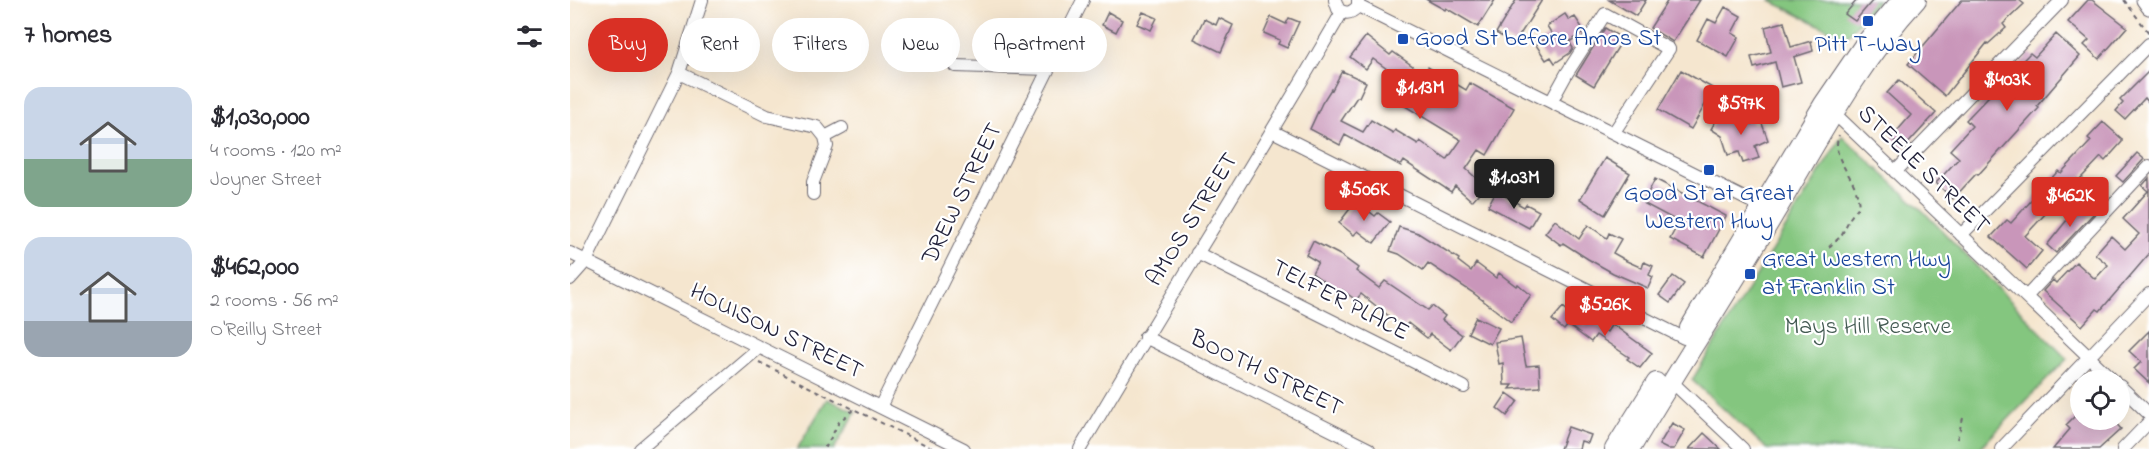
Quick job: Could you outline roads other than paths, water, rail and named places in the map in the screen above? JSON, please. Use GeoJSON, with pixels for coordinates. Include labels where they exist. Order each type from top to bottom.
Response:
{"type":"FeatureCollection","features":[{"type":"Feature","properties":{"kind":"highway"},"geometry":{"type":"LineString","coordinates":[[1630,449],[1768,210],[1843,73],[1901,0]]}},
{"type":"Feature","properties":{"kind":"highway"},"geometry":{"type":"LineString","coordinates":[[1614,449],[1684,338],[1870,56],[1917,0]]}},
{"type":"Feature","properties":{"kind":"main road"},"geometry":{"type":"LineString","coordinates":[[2144,0],[2149,7]]}},
{"type":"Feature","properties":{"kind":"street"},"geometry":{"type":"LineString","coordinates":[[570,279],[586,261],[679,73],[702,0]]}},
{"type":"Feature","properties":{"kind":"street","name":"DREW STREET"},"geometry":{"type":"LineString","coordinates":[[1074,18],[1083,0]]}},
{"type":"Feature","properties":{"kind":"street"},"geometry":{"type":"LineString","coordinates":[[1335,0],[1335,5],[1342,12],[1351,12],[1358,3],[1768,210]]}},
{"type":"Feature","properties":{"kind":"street"},"geometry":{"type":"LineString","coordinates":[[1895,172],[2062,0]]}},
{"type":"Feature","properties":{"kind":"street","name":"AMOS STREET"},"geometry":{"type":"LineString","coordinates":[[1080,449],[1145,337],[1272,131],[1342,12]]}},
{"type":"Feature","properties":{"kind":"street"},"geometry":{"type":"LineString","coordinates":[[1551,102],[1605,14],[1669,49],[1614,132]]}},
{"type":"Feature","properties":{"kind":"street"},"geometry":{"type":"LineString","coordinates":[[1962,236],[2149,44]]}},
{"type":"Feature","properties":{"kind":"street","name":"DREW STREET"},"geometry":{"type":"LineString","coordinates":[[880,407],[1047,72]]}},
{"type":"Feature","properties":{"kind":"street"},"geometry":{"type":"LineString","coordinates":[[679,73],[767,116],[814,125],[825,137],[826,150],[813,182],[813,194]]}},
{"type":"Feature","properties":{"kind":"street","name":"STEELE STREET"},"geometry":{"type":"LineString","coordinates":[[1834,113],[2102,370]]}},
{"type":"Feature","properties":{"kind":"street"},"geometry":{"type":"LineString","coordinates":[[825,137],[842,128]]}},
{"type":"Feature","properties":{"kind":"street"},"geometry":{"type":"LineString","coordinates":[[1272,131],[1684,338]]}},
{"type":"Feature","properties":{"kind":"street"},"geometry":{"type":"LineString","coordinates":[[2026,297],[2149,166]]}},
{"type":"Feature","properties":{"kind":"street","name":"HOUISON STREET"},"geometry":{"type":"LineString","coordinates":[[570,253],[964,449]]}},
{"type":"Feature","properties":{"kind":"street","name":"TELFER PLACE"},"geometry":{"type":"LineString","coordinates":[[1197,253],[1464,387]]}},
{"type":"Feature","properties":{"kind":"street"},"geometry":{"type":"LineString","coordinates":[[2001,449],[2149,294]]}},
{"type":"Feature","properties":{"kind":"street","name":"BOOTH STREET"},"geometry":{"type":"LineString","coordinates":[[1145,337],[1369,449]]}},
{"type":"Feature","properties":{"kind":"street"},"geometry":{"type":"LineString","coordinates":[[640,449],[760,347]]}},
{"type":"Feature","properties":{"kind":"street"},"geometry":{"type":"LineString","coordinates":[[1671,381],[1743,449]]}},
{"type":"Feature","properties":{"kind":"street"},"geometry":{"type":"LineString","coordinates":[[2130,396],[2149,414]]}},
{"type":"Feature","properties":{"kind":"street"},"geometry":{"type":"LineString","coordinates":[[2123,449],[2149,422]]}},
{"type":"Feature","properties":{"kind":"place","name":"Pitt T-Way"},"geometry":{"type":"Point","coordinates":[1868,21]}},
{"type":"Feature","properties":{"kind":"place","name":"Good St before Amos St"},"geometry":{"type":"Point","coordinates":[1403,39]}},
{"type":"Feature","properties":{"kind":"place","name":"Good St at Great Western Hwy"},"geometry":{"type":"Point","coordinates":[1709,170]}},
{"type":"Feature","properties":{"kind":"place","name":"Great Western Hwy at Franklin St"},"geometry":{"type":"Point","coordinates":[1750,274]}},
{"type":"Feature","properties":{"kind":"park label","name":"Mays Hill Reserve"},"geometry":{"type":"Point","coordinates":[1868,327]}}]}
